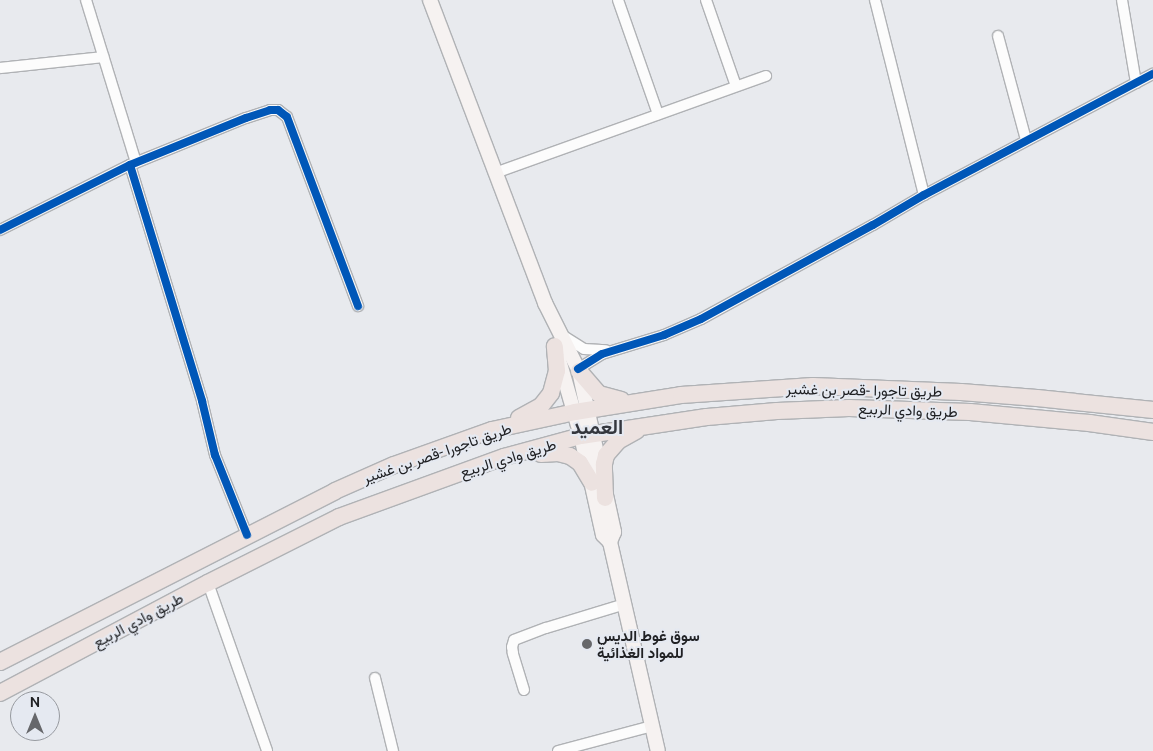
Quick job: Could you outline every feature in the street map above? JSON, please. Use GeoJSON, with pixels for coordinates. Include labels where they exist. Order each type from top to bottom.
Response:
{"type":"FeatureCollection","features":[{"type":"Feature","properties":{"kind":"highway"},"geometry":{"type":"LineString","coordinates":[[492,430],[535,410],[546,400],[556,378],[558,340]]}},
{"type":"Feature","properties":{"kind":"highway"},"geometry":{"type":"LineString","coordinates":[[579,370],[599,394],[612,400],[636,402]]}},
{"type":"Feature","properties":{"kind":"highway","name":"طريق تاجورا -قصر بن غشير"},"geometry":{"type":"LineString","coordinates":[[0,662],[335,490],[492,430],[582,410],[681,394],[813,386],[980,393],[1153,410]]}},
{"type":"Feature","properties":{"kind":"highway","name":"طريق وادي الربيع"},"geometry":{"type":"LineString","coordinates":[[0,693],[208,583],[339,517],[504,457],[587,435],[650,424],[777,411],[849,408],[970,412],[1089,423],[1153,432]]}},
{"type":"Feature","properties":{"kind":"highway"},"geometry":{"type":"LineString","coordinates":[[605,498],[604,464],[611,447],[618,441],[650,424]]}},
{"type":"Feature","properties":{"kind":"highway"},"geometry":{"type":"LineString","coordinates":[[504,457],[564,454],[580,463],[592,483]]}},
{"type":"Feature","properties":{"kind":"highway"},"geometry":{"type":"LineString","coordinates":[[156,583],[165,606]]}},
{"type":"Feature","properties":{"kind":"main road"},"geometry":{"type":"LineString","coordinates":[[430,0],[545,303],[582,410]]}},
{"type":"Feature","properties":{"kind":"main road"},"geometry":{"type":"LineString","coordinates":[[558,340],[579,370],[582,410],[587,435],[614,532],[610,542]]}},
{"type":"Feature","properties":{"kind":"main road"},"geometry":{"type":"LineString","coordinates":[[587,435],[592,483],[603,535],[610,542],[658,751]]}},
{"type":"Feature","properties":{"kind":"street"},"geometry":{"type":"LineString","coordinates":[[86,0],[202,401],[215,455],[247,535]]}},
{"type":"Feature","properties":{"kind":"street"},"geometry":{"type":"LineString","coordinates":[[618,0],[658,114]]}},
{"type":"Feature","properties":{"kind":"street"},"geometry":{"type":"LineString","coordinates":[[706,0],[736,86]]}},
{"type":"Feature","properties":{"kind":"street"},"geometry":{"type":"LineString","coordinates":[[875,0],[924,195]]}},
{"type":"Feature","properties":{"kind":"street"},"geometry":{"type":"LineString","coordinates":[[1122,0],[1136,83]]}},
{"type":"Feature","properties":{"kind":"street"},"geometry":{"type":"LineString","coordinates":[[998,36],[1026,140]]}},
{"type":"Feature","properties":{"kind":"street"},"geometry":{"type":"LineString","coordinates":[[0,68],[102,57]]}},
{"type":"Feature","properties":{"kind":"street"},"geometry":{"type":"LineString","coordinates":[[579,370],[594,357],[664,335],[701,319],[874,225],[924,195],[1153,74]]}},
{"type":"Feature","properties":{"kind":"street"},"geometry":{"type":"LineString","coordinates":[[495,173],[766,76]]}},
{"type":"Feature","properties":{"kind":"street"},"geometry":{"type":"LineString","coordinates":[[0,230],[133,164],[270,110],[282,112],[287,117],[358,306]]}},
{"type":"Feature","properties":{"kind":"street"},"geometry":{"type":"LineString","coordinates":[[558,340],[584,349],[612,350]]}},
{"type":"Feature","properties":{"kind":"street"},"geometry":{"type":"LineString","coordinates":[[208,583],[267,751]]}},
{"type":"Feature","properties":{"kind":"street"},"geometry":{"type":"LineString","coordinates":[[524,690],[513,653],[514,640],[546,628],[625,604]]}},
{"type":"Feature","properties":{"kind":"street"},"geometry":{"type":"LineString","coordinates":[[375,678],[393,751]]}},
{"type":"Feature","properties":{"kind":"street"},"geometry":{"type":"LineString","coordinates":[[558,751],[652,726]]}},
{"type":"Feature","properties":{"kind":"cycle path"},"geometry":{"type":"LineString","coordinates":[[578,369],[602,354],[664,335],[701,319],[924,195],[1153,74]]}},
{"type":"Feature","properties":{"kind":"cycle path"},"geometry":{"type":"LineString","coordinates":[[0,230],[130,165],[246,118],[270,110],[278,110],[287,117],[358,306]]}},
{"type":"Feature","properties":{"kind":"cycle path"},"geometry":{"type":"LineString","coordinates":[[130,165],[202,401],[215,455],[247,535]]}},
{"type":"Feature","properties":{"kind":"place","name":"سوق غوط الديس للمواد الغذائية"},"geometry":{"type":"Point","coordinates":[587,644]}},
{"type":"Feature","properties":{"kind":"district","name":"العميد"},"geometry":{"type":"Point","coordinates":[597,426]}}]}
